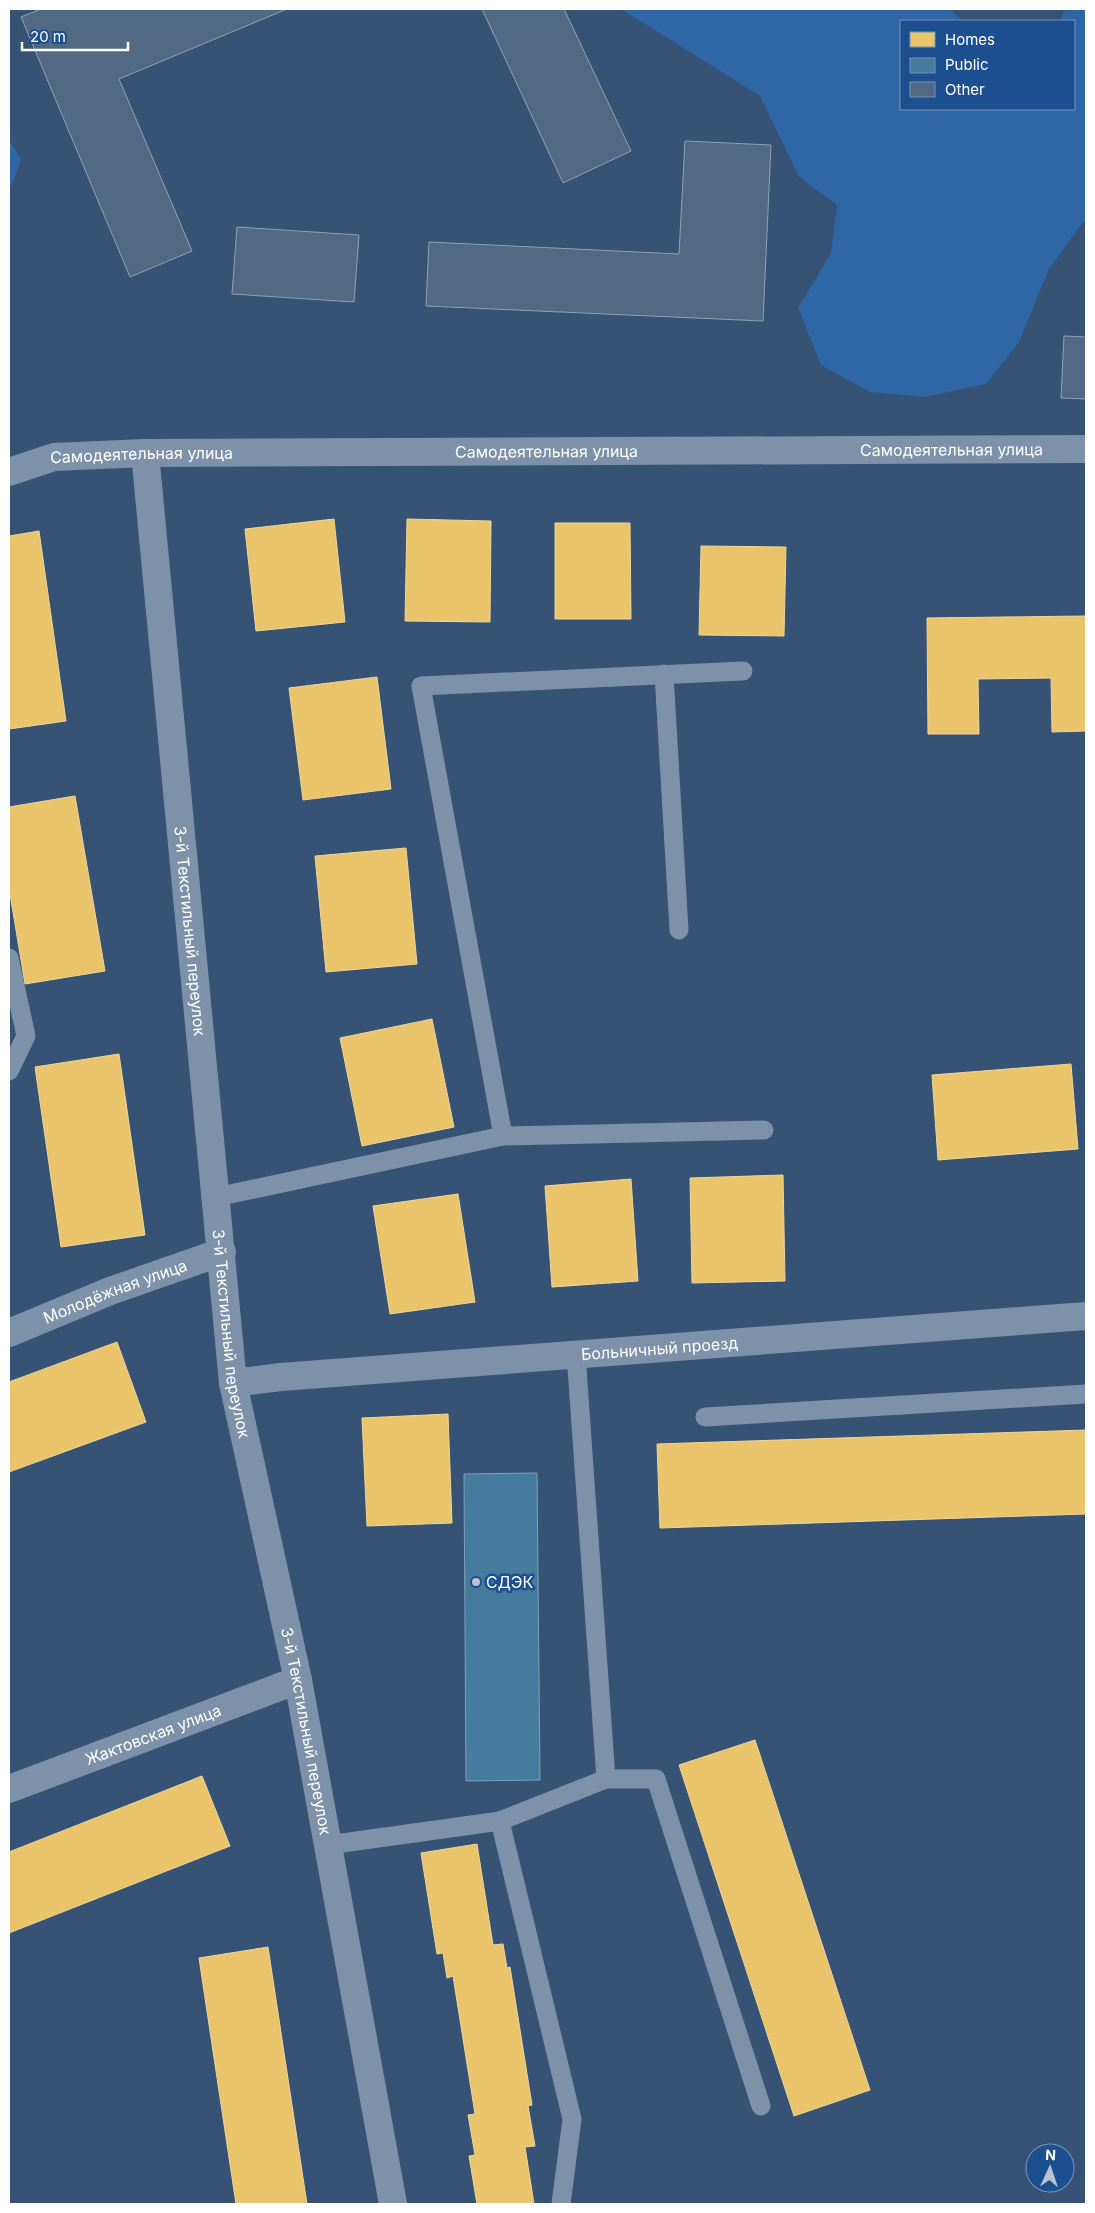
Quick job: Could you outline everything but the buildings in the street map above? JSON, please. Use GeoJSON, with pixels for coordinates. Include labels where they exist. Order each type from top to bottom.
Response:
{"type":"FeatureCollection","features":[{"type":"Feature","properties":{"kind":"street","name":"Самодеятельная улица"},"geometry":{"type":"LineString","coordinates":[[9,472],[54,456],[145,453],[1086,449]]}},
{"type":"Feature","properties":{"kind":"street","name":"3-й Текстильный переулок"},"geometry":{"type":"LineString","coordinates":[[145,453],[233,1383],[298,1680],[393,2204]]}},
{"type":"Feature","properties":{"kind":"street","name":"Молодёжная улица"},"geometry":{"type":"LineString","coordinates":[[9,1333],[110,1291],[222,1252]]}},
{"type":"Feature","properties":{"kind":"street","name":"Больничный проезд"},"geometry":{"type":"LineString","coordinates":[[233,1383],[281,1376],[1086,1316]]}},
{"type":"Feature","properties":{"kind":"street","name":"Жактовская улица"},"geometry":{"type":"LineString","coordinates":[[9,1789],[298,1680]]}},
{"type":"Feature","properties":{"kind":"lane"},"geometry":{"type":"LineString","coordinates":[[503,1136],[421,686],[743,671]]}},
{"type":"Feature","properties":{"kind":"lane"},"geometry":{"type":"LineString","coordinates":[[664,674],[679,930]]}},
{"type":"Feature","properties":{"kind":"lane"},"geometry":{"type":"LineString","coordinates":[[9,958],[26,1036],[9,1071]]}},
{"type":"Feature","properties":{"kind":"lane"},"geometry":{"type":"LineString","coordinates":[[216,1197],[503,1136],[764,1130]]}},
{"type":"Feature","properties":{"kind":"lane"},"geometry":{"type":"LineString","coordinates":[[576,1354],[606,1778]]}},
{"type":"Feature","properties":{"kind":"lane"},"geometry":{"type":"LineString","coordinates":[[705,1417],[1086,1394]]}},
{"type":"Feature","properties":{"kind":"lane"},"geometry":{"type":"LineString","coordinates":[[328,1846],[500,1821],[606,1778],[656,1779],[761,2106]]}},
{"type":"Feature","properties":{"kind":"lane"},"geometry":{"type":"LineString","coordinates":[[500,1821],[572,2119],[561,2204]]}},
{"type":"Feature","properties":{"kind":"shaded area"},"geometry":{"type":"Polygon","coordinates":[[[621,9],[950,9],[962,20],[900,20],[900,110],[1075,110],[1075,20],[1060,20],[1065,9],[1086,9],[1086,218],[1049,269],[1019,342],[986,384],[924,397],[870,392],[821,365],[798,308],[831,253],[837,205],[799,177],[760,96],[621,9]]]}},
{"type":"Feature","properties":{"kind":"shaded area"},"geometry":{"type":"Polygon","coordinates":[[[9,139],[21,160],[9,191],[9,139]]]}},
{"type":"Feature","properties":{"kind":"place","name":"СДЭК"},"geometry":{"type":"Point","coordinates":[476,1582]}}]}
